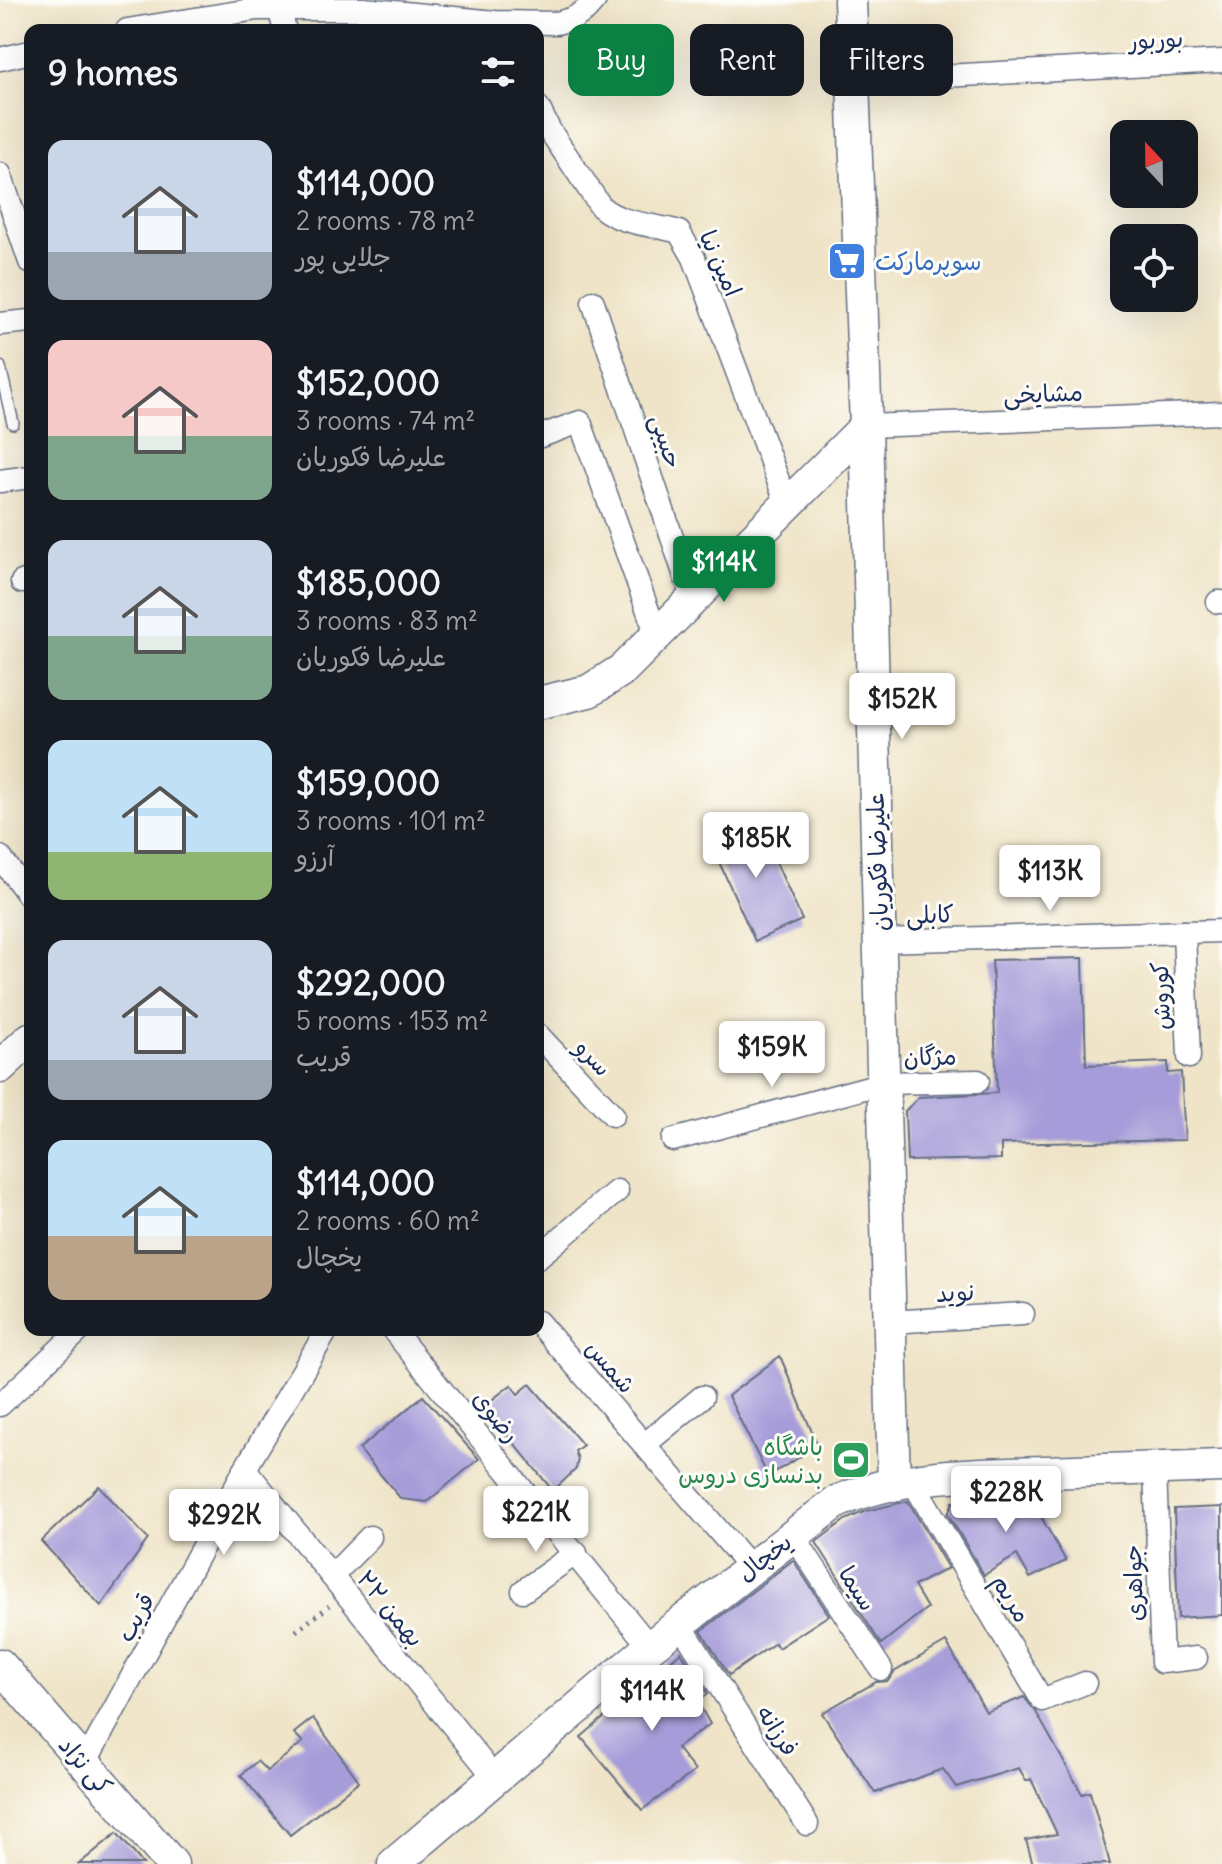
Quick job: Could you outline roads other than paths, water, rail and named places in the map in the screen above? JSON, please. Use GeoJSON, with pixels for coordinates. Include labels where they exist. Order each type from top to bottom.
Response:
{"type":"FeatureCollection","features":[{"type":"Feature","properties":{"kind":"street"},"geometry":{"type":"LineString","coordinates":[[537,24],[574,18],[595,0]]}},
{"type":"Feature","properties":{"kind":"street","name":"علیرضا فکوریان"},"geometry":{"type":"LineString","coordinates":[[850,0],[851,24]]}},
{"type":"Feature","properties":{"kind":"street"},"geometry":{"type":"LineString","coordinates":[[153,24],[226,7],[257,9],[282,20],[364,5],[483,24]]}},
{"type":"Feature","properties":{"kind":"street"},"geometry":{"type":"LineString","coordinates":[[0,59],[24,53]]}},
{"type":"Feature","properties":{"kind":"street","name":"بوربور"},"geometry":{"type":"LineString","coordinates":[[953,76],[1222,61]]}},
{"type":"Feature","properties":{"kind":"street","name":"علیرضا فکوریان"},"geometry":{"type":"LineString","coordinates":[[854,96],[866,426],[889,1322],[903,1483]]}},
{"type":"Feature","properties":{"kind":"street","name":"امین نیا"},"geometry":{"type":"LineString","coordinates":[[544,135],[601,207],[610,214],[679,232],[694,258],[787,504]]}},
{"type":"Feature","properties":{"kind":"street"},"geometry":{"type":"LineString","coordinates":[[0,174],[24,244]]}},
{"type":"Feature","properties":{"kind":"street","name":"حبیبی"},"geometry":{"type":"LineString","coordinates":[[593,302],[692,597]]}},
{"type":"Feature","properties":{"kind":"street"},"geometry":{"type":"LineString","coordinates":[[0,324],[24,322]]}},
{"type":"Feature","properties":{"kind":"street","name":"مشایخی"},"geometry":{"type":"LineString","coordinates":[[866,426],[1222,413]]}},
{"type":"Feature","properties":{"kind":"street"},"geometry":{"type":"LineString","coordinates":[[544,435],[580,422],[656,633]]}},
{"type":"Feature","properties":{"kind":"street"},"geometry":{"type":"LineString","coordinates":[[544,702],[589,691],[622,670],[866,426]]}},
{"type":"Feature","properties":{"kind":"street"},"geometry":{"type":"LineString","coordinates":[[0,481],[24,481]]}},
{"type":"Feature","properties":{"kind":"street"},"geometry":{"type":"LineString","coordinates":[[0,857],[24,889]]}},
{"type":"Feature","properties":{"kind":"street","name":"کابلی"},"geometry":{"type":"LineString","coordinates":[[880,941],[1222,931]]}},
{"type":"Feature","properties":{"kind":"street","name":"کوروش"},"geometry":{"type":"LineString","coordinates":[[1184,932],[1189,1057]]}},
{"type":"Feature","properties":{"kind":"street","name":"سرو"},"geometry":{"type":"LineString","coordinates":[[544,1041],[613,1115]]}},
{"type":"Feature","properties":{"kind":"street"},"geometry":{"type":"LineString","coordinates":[[0,1067],[24,1045]]}},
{"type":"Feature","properties":{"kind":"street","name":"مژگان"},"geometry":{"type":"LineString","coordinates":[[673,1140],[883,1083],[978,1081]]}},
{"type":"Feature","properties":{"kind":"street"},"geometry":{"type":"LineString","coordinates":[[544,1252],[617,1191]]}},
{"type":"Feature","properties":{"kind":"street","name":"نوید"},"geometry":{"type":"LineString","coordinates":[[889,1322],[1023,1314]]}},
{"type":"Feature","properties":{"kind":"street","name":"شمس"},"geometry":{"type":"LineString","coordinates":[[544,1329],[750,1567]]}},
{"type":"Feature","properties":{"kind":"street"},"geometry":{"type":"LineString","coordinates":[[0,1405],[74,1336]]}},
{"type":"Feature","properties":{"kind":"street","name":"قریب"},"geometry":{"type":"LineString","coordinates":[[85,1763],[245,1469],[323,1336]]}},
{"type":"Feature","properties":{"kind":"street","name":"رضوی"},"geometry":{"type":"LineString","coordinates":[[398,1336],[650,1647]]}},
{"type":"Feature","properties":{"kind":"street"},"geometry":{"type":"LineString","coordinates":[[644,1445],[702,1397]]}},
{"type":"Feature","properties":{"kind":"street","name":"یخچال"},"geometry":{"type":"LineString","coordinates":[[394,1864],[650,1647],[835,1503],[856,1494],[903,1483],[971,1474],[1222,1466]]}},
{"type":"Feature","properties":{"kind":"street","name":"جواهری"},"geometry":{"type":"LineString","coordinates":[[1155,1468],[1162,1662],[1196,1658]]}},
{"type":"Feature","properties":{"kind":"street","name":"۲۲ بهمن"},"geometry":{"type":"LineString","coordinates":[[245,1469],[496,1779]]}},
{"type":"Feature","properties":{"kind":"street","name":"مریم"},"geometry":{"type":"LineString","coordinates":[[903,1483],[1042,1700],[1085,1683]]}},
{"type":"Feature","properties":{"kind":"street","name":"سیما"},"geometry":{"type":"LineString","coordinates":[[793,1535],[881,1669]]}},
{"type":"Feature","properties":{"kind":"street"},"geometry":{"type":"LineString","coordinates":[[339,1585],[370,1537]]}},
{"type":"Feature","properties":{"kind":"street"},"geometry":{"type":"LineString","coordinates":[[523,1591],[576,1553]]}},
{"type":"Feature","properties":{"kind":"street","name":"فرزانه"},"geometry":{"type":"LineString","coordinates":[[680,1624],[807,1824]]}},
{"type":"Feature","properties":{"kind":"street","name":"کی نژاد"},"geometry":{"type":"LineString","coordinates":[[0,1665],[172,1864]]}},
{"type":"Feature","properties":{"kind":"lane"},"geometry":{"type":"LineString","coordinates":[[0,367],[13,423]]}},
{"type":"Feature","properties":{"kind":"place","name":"سوپرمارکت"},"geometry":{"type":"Point","coordinates":[847,261]}},
{"type":"Feature","properties":{"kind":"place","name":"باشگاه بدنسازی دروس"},"geometry":{"type":"Point","coordinates":[851,1460]}}]}
